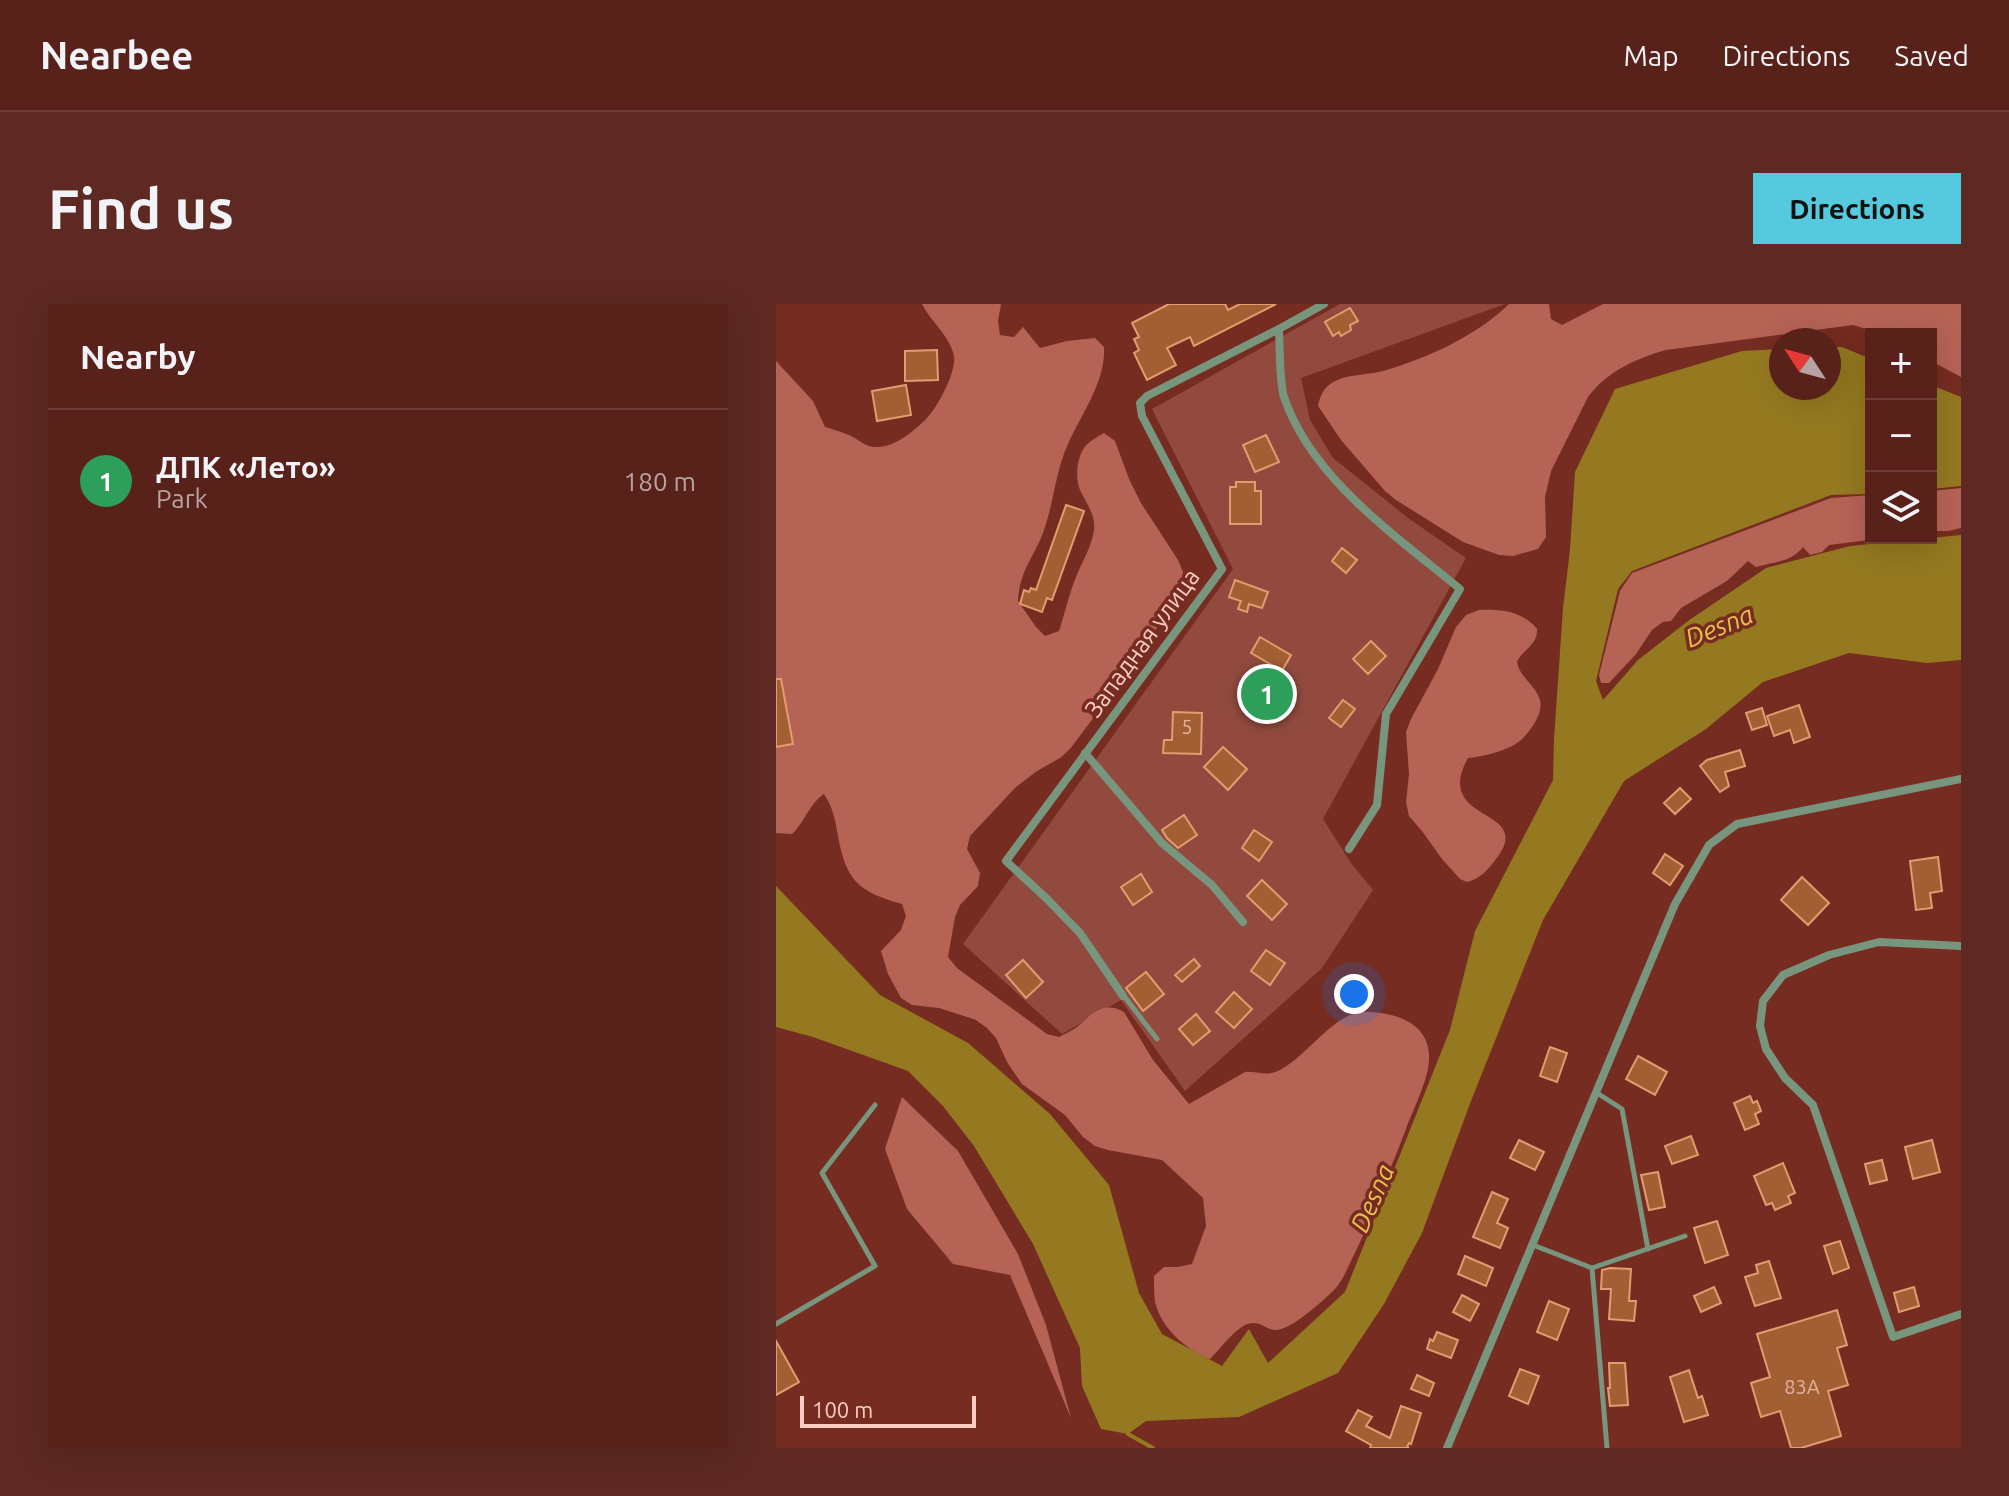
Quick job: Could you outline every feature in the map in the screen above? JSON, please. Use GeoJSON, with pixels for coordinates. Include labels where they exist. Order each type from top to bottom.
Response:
{"type":"FeatureCollection","features":[{"type":"Feature","properties":{"kind":"street"},"geometry":{"type":"LineString","coordinates":[[1324,304],[1279,329],[1283,393],[1295,425],[1333,479],[1460,589],[1386,714],[1377,805],[1349,849]]}},
{"type":"Feature","properties":{"kind":"street","name":"Западная улица"},"geometry":{"type":"LineString","coordinates":[[1123,996],[1080,933],[1006,861],[1222,569],[1142,416],[1140,403],[1147,396],[1279,329]]}},
{"type":"Feature","properties":{"kind":"street"},"geometry":{"type":"LineString","coordinates":[[1085,753],[1162,843],[1212,885],[1243,922]]}},
{"type":"Feature","properties":{"kind":"street"},"geometry":{"type":"LineString","coordinates":[[1447,1448],[1675,904],[1709,845],[1737,824],[1961,779]]}},
{"type":"Feature","properties":{"kind":"street"},"geometry":{"type":"LineString","coordinates":[[1961,946],[1879,942],[1829,955],[1783,975],[1763,1001],[1760,1026],[1772,1059],[1785,1078],[1813,1105],[1893,1337],[1961,1314]]}},
{"type":"Feature","properties":{"kind":"lane"},"geometry":{"type":"LineString","coordinates":[[1123,996],[1157,1039]]}},
{"type":"Feature","properties":{"kind":"lane"},"geometry":{"type":"LineString","coordinates":[[1596,1092],[1622,1109],[1648,1249]]}},
{"type":"Feature","properties":{"kind":"lane"},"geometry":{"type":"LineString","coordinates":[[776,1324],[875,1266],[822,1173],[875,1105]]}},
{"type":"Feature","properties":{"kind":"lane"},"geometry":{"type":"LineString","coordinates":[[1532,1244],[1592,1268],[1685,1236]]}},
{"type":"Feature","properties":{"kind":"lane"},"geometry":{"type":"LineString","coordinates":[[1592,1268],[1607,1448]]}},
{"type":"Feature","properties":{"kind":"shaded area"},"geometry":{"type":"Polygon","coordinates":[[[922,304],[1001,304],[998,321],[1000,335],[1014,337],[1023,327],[1040,348],[1095,338],[1104,347],[1104,360],[1097,384],[1064,454],[1045,527],[1019,589],[1018,601],[1036,627],[1045,636],[1059,631],[1091,542],[1094,519],[1078,485],[1078,468],[1084,448],[1104,433],[1115,441],[1141,503],[1183,572],[1183,585],[1178,598],[1142,653],[1070,749],[1016,787],[970,836],[967,849],[980,873],[978,886],[960,905],[948,957],[957,968],[1047,1034],[1059,1037],[1104,1008],[1124,1012],[1153,1060],[1189,1104],[1245,1072],[1271,1073],[1286,1067],[1330,1028],[1353,1014],[1375,1012],[1397,1017],[1415,1026],[1427,1043],[1429,1063],[1421,1092],[1370,1221],[1339,1283],[1314,1308],[1288,1326],[1274,1330],[1257,1323],[1245,1325],[1210,1359],[1192,1350],[1169,1329],[1158,1312],[1154,1293],[1154,1276],[1164,1267],[1192,1264],[1206,1226],[1203,1198],[1162,1160],[1108,1150],[1095,1146],[1083,1137],[1065,1115],[1022,1084],[996,1038],[976,1020],[939,1008],[912,1005],[901,998],[888,974],[881,951],[901,930],[906,916],[902,904],[875,895],[850,874],[841,851],[832,809],[824,794],[792,834],[776,833],[776,361],[813,401],[825,427],[868,446],[889,445],[929,416],[945,390],[954,363],[952,349],[922,304]]]}},
{"type":"Feature","properties":{"kind":"shaded area"},"geometry":{"type":"Polygon","coordinates":[[[1340,304],[1505,304],[1301,378],[1310,420],[1333,458],[1408,518],[1466,558],[1323,819],[1351,863],[1373,890],[1322,968],[1185,1091],[1121,1000],[1062,1034],[963,944],[1233,569],[1152,409],[1340,304]]]}},
{"type":"Feature","properties":{"kind":"shaded area"},"geometry":{"type":"Polygon","coordinates":[[[1509,304],[1549,304],[1551,319],[1562,325],[1603,304],[1961,304],[1961,377],[1937,364],[1937,328],[1865,329],[1853,325],[1769,328],[1769,336],[1666,350],[1644,357],[1613,373],[1588,397],[1551,471],[1545,497],[1546,537],[1538,549],[1513,556],[1499,555],[1463,542],[1385,491],[1341,440],[1318,406],[1323,392],[1335,381],[1417,360],[1466,336],[1509,304]]]}},
{"type":"Feature","properties":{"kind":"shaded area"},"geometry":{"type":"Polygon","coordinates":[[[1961,488],[1961,528],[1937,531],[1937,490],[1961,488]]]}},
{"type":"Feature","properties":{"kind":"shaded area"},"geometry":{"type":"Polygon","coordinates":[[[1865,495],[1865,540],[1829,545],[1822,552],[1810,555],[1803,547],[1788,559],[1756,567],[1748,561],[1727,581],[1681,608],[1671,621],[1663,622],[1652,630],[1636,654],[1609,683],[1601,683],[1599,675],[1620,591],[1632,573],[1831,498],[1865,495]]]}},
{"type":"Feature","properties":{"kind":"shaded area"},"geometry":{"type":"Polygon","coordinates":[[[1479,610],[1511,612],[1525,618],[1537,629],[1533,643],[1517,662],[1538,694],[1541,706],[1534,724],[1517,743],[1507,749],[1468,758],[1460,779],[1463,795],[1471,805],[1504,830],[1505,842],[1487,870],[1467,882],[1460,879],[1442,859],[1409,816],[1406,802],[1409,774],[1406,732],[1456,627],[1466,615],[1479,610]]]}},
{"type":"Feature","properties":{"kind":"shaded area"},"geometry":{"type":"Polygon","coordinates":[[[902,1097],[958,1151],[1018,1254],[1046,1325],[1071,1418],[1010,1275],[953,1264],[907,1209],[885,1149],[902,1097]]]}},
{"type":"Feature","properties":{"kind":"water","name":"Desna"},"geometry":{"type":"Polygon","coordinates":[[[1841,347],[1865,357],[1865,494],[1831,495],[1632,571],[1618,589],[1596,681],[1603,700],[1638,660],[1688,621],[1766,568],[1850,546],[1937,544],[1937,537],[1961,535],[1961,660],[1927,663],[1849,653],[1763,682],[1706,729],[1624,781],[1543,920],[1422,1233],[1384,1304],[1338,1373],[1239,1417],[1146,1421],[1128,1434],[1101,1429],[1082,1386],[1080,1348],[1033,1244],[974,1146],[943,1106],[908,1071],[776,1027],[776,886],[880,995],[968,1043],[1050,1114],[1109,1185],[1139,1293],[1162,1334],[1222,1366],[1249,1329],[1268,1363],[1345,1292],[1450,1030],[1475,931],[1553,780],[1575,472],[1615,389],[1742,351],[1769,350],[1769,400],[1841,400],[1841,347]]]}},
{"type":"Feature","properties":{"kind":"water"},"geometry":{"type":"Polygon","coordinates":[[[1937,387],[1961,397],[1961,486],[1937,488],[1937,387]]]}},
{"type":"Feature","properties":{"kind":"building"},"geometry":{"type":"Polygon","coordinates":[[[1169,304],[1225,304],[1228,310],[1240,304],[1276,304],[1194,346],[1190,337],[1167,348],[1176,365],[1147,380],[1134,353],[1139,350],[1134,339],[1139,337],[1132,323],[1169,304]]]}},
{"type":"Feature","properties":{"kind":"building"},"geometry":{"type":"Polygon","coordinates":[[[1350,308],[1358,321],[1341,336],[1339,332],[1333,336],[1325,322],[1350,308]]]}},
{"type":"Feature","properties":{"kind":"building"},"geometry":{"type":"Polygon","coordinates":[[[937,350],[938,380],[905,381],[905,351],[937,350]]]}},
{"type":"Feature","properties":{"kind":"building"},"geometry":{"type":"Polygon","coordinates":[[[906,385],[911,415],[877,421],[872,391],[906,385]]]}},
{"type":"Feature","properties":{"kind":"building"},"geometry":{"type":"Polygon","coordinates":[[[1266,435],[1279,462],[1255,472],[1243,445],[1266,435]]]}},
{"type":"Feature","properties":{"kind":"building"},"geometry":{"type":"Polygon","coordinates":[[[1236,482],[1255,482],[1255,491],[1261,491],[1261,524],[1230,524],[1230,487],[1236,487],[1236,482]]]}},
{"type":"Feature","properties":{"kind":"building"},"geometry":{"type":"Polygon","coordinates":[[[1066,505],[1084,511],[1052,600],[1047,598],[1042,612],[1020,604],[1024,590],[1036,590],[1066,505]]]}},
{"type":"Feature","properties":{"kind":"building"},"geometry":{"type":"Polygon","coordinates":[[[1342,548],[1357,560],[1346,573],[1332,561],[1342,548]]]}},
{"type":"Feature","properties":{"kind":"building"},"geometry":{"type":"Polygon","coordinates":[[[1235,580],[1268,592],[1262,608],[1249,604],[1247,612],[1238,609],[1241,601],[1229,597],[1235,580]]]}},
{"type":"Feature","properties":{"kind":"building"},"geometry":{"type":"Polygon","coordinates":[[[1260,637],[1291,655],[1282,671],[1251,653],[1260,637]]]}},
{"type":"Feature","properties":{"kind":"building"},"geometry":{"type":"Polygon","coordinates":[[[1371,641],[1386,656],[1368,674],[1353,659],[1371,641]]]}},
{"type":"Feature","properties":{"kind":"building"},"geometry":{"type":"Polygon","coordinates":[[[776,679],[781,679],[793,744],[776,747],[776,679]]]}},
{"type":"Feature","properties":{"kind":"building"},"geometry":{"type":"Polygon","coordinates":[[[1343,700],[1355,709],[1341,727],[1329,718],[1343,700]]]}},
{"type":"Feature","properties":{"kind":"building"},"geometry":{"type":"Polygon","coordinates":[[[1799,705],[1810,737],[1794,743],[1790,730],[1774,736],[1767,716],[1799,705]]]}},
{"type":"Feature","properties":{"kind":"building"},"geometry":{"type":"Polygon","coordinates":[[[1762,708],[1767,725],[1752,730],[1746,713],[1762,708]]]}},
{"type":"Feature","properties":{"kind":"building"},"geometry":{"type":"Polygon","coordinates":[[[1173,712],[1202,713],[1201,754],[1163,753],[1164,740],[1172,740],[1173,712]]]}},
{"type":"Feature","properties":{"kind":"building"},"geometry":{"type":"Polygon","coordinates":[[[1223,747],[1247,769],[1228,790],[1204,767],[1223,747]]]}},
{"type":"Feature","properties":{"kind":"building"},"geometry":{"type":"Polygon","coordinates":[[[1740,750],[1745,766],[1725,772],[1729,786],[1720,792],[1700,766],[1707,760],[1740,750]]]}},
{"type":"Feature","properties":{"kind":"building"},"geometry":{"type":"Polygon","coordinates":[[[1680,788],[1691,799],[1675,814],[1664,803],[1680,788]]]}},
{"type":"Feature","properties":{"kind":"building"},"geometry":{"type":"Polygon","coordinates":[[[1184,815],[1197,835],[1178,848],[1162,830],[1184,815]]]}},
{"type":"Feature","properties":{"kind":"building"},"geometry":{"type":"Polygon","coordinates":[[[1254,830],[1272,842],[1259,861],[1242,848],[1254,830]]]}},
{"type":"Feature","properties":{"kind":"building"},"geometry":{"type":"Polygon","coordinates":[[[1665,854],[1683,866],[1670,885],[1653,873],[1665,854]]]}},
{"type":"Feature","properties":{"kind":"building"},"geometry":{"type":"Polygon","coordinates":[[[1938,857],[1942,891],[1930,893],[1932,908],[1916,910],[1910,861],[1938,857]]]}},
{"type":"Feature","properties":{"kind":"building"},"geometry":{"type":"Polygon","coordinates":[[[1141,874],[1152,892],[1133,905],[1121,887],[1141,874]]]}},
{"type":"Feature","properties":{"kind":"building"},"geometry":{"type":"Polygon","coordinates":[[[1802,877],[1829,903],[1808,925],[1781,900],[1802,877]]]}},
{"type":"Feature","properties":{"kind":"building"},"geometry":{"type":"Polygon","coordinates":[[[1262,880],[1287,904],[1272,920],[1247,896],[1262,880]]]}},
{"type":"Feature","properties":{"kind":"building"},"geometry":{"type":"Polygon","coordinates":[[[1266,950],[1285,963],[1270,985],[1251,971],[1266,950]]]}},
{"type":"Feature","properties":{"kind":"building"},"geometry":{"type":"Polygon","coordinates":[[[1194,959],[1200,966],[1182,982],[1175,975],[1194,959]]]}},
{"type":"Feature","properties":{"kind":"building"},"geometry":{"type":"Polygon","coordinates":[[[1023,960],[1043,982],[1026,998],[1006,975],[1023,960]]]}},
{"type":"Feature","properties":{"kind":"building"},"geometry":{"type":"Polygon","coordinates":[[[1146,972],[1164,994],[1143,1011],[1126,988],[1146,972]]]}},
{"type":"Feature","properties":{"kind":"building"},"geometry":{"type":"Polygon","coordinates":[[[1234,992],[1252,1009],[1234,1028],[1216,1012],[1234,992]]]}},
{"type":"Feature","properties":{"kind":"building"},"geometry":{"type":"Polygon","coordinates":[[[1196,1014],[1210,1031],[1193,1045],[1179,1029],[1196,1014]]]}},
{"type":"Feature","properties":{"kind":"building"},"geometry":{"type":"Polygon","coordinates":[[[1550,1047],[1567,1053],[1557,1082],[1540,1076],[1550,1047]]]}},
{"type":"Feature","properties":{"kind":"building"},"geometry":{"type":"Polygon","coordinates":[[[1638,1056],[1667,1072],[1655,1095],[1626,1079],[1638,1056]]]}},
{"type":"Feature","properties":{"kind":"building"},"geometry":{"type":"Polygon","coordinates":[[[1750,1096],[1753,1103],[1757,1101],[1761,1111],[1755,1114],[1759,1124],[1745,1130],[1734,1103],[1750,1096]]]}},
{"type":"Feature","properties":{"kind":"building"},"geometry":{"type":"Polygon","coordinates":[[[1691,1136],[1698,1155],[1672,1164],[1665,1146],[1691,1136]]]}},
{"type":"Feature","properties":{"kind":"building"},"geometry":{"type":"Polygon","coordinates":[[[1519,1140],[1544,1152],[1535,1170],[1510,1158],[1519,1140]]]}},
{"type":"Feature","properties":{"kind":"building"},"geometry":{"type":"Polygon","coordinates":[[[1932,1140],[1940,1172],[1913,1179],[1905,1147],[1932,1140]]]}},
{"type":"Feature","properties":{"kind":"building"},"geometry":{"type":"Polygon","coordinates":[[[1882,1160],[1887,1180],[1870,1184],[1865,1164],[1882,1160]]]}},
{"type":"Feature","properties":{"kind":"building"},"geometry":{"type":"Polygon","coordinates":[[[1783,1163],[1795,1193],[1788,1196],[1791,1203],[1775,1210],[1772,1203],[1766,1205],[1754,1176],[1783,1163]]]}},
{"type":"Feature","properties":{"kind":"building"},"geometry":{"type":"Polygon","coordinates":[[[1658,1172],[1665,1207],[1649,1210],[1641,1175],[1658,1172]]]}},
{"type":"Feature","properties":{"kind":"building"},"geometry":{"type":"Polygon","coordinates":[[[1492,1192],[1508,1199],[1497,1223],[1508,1228],[1500,1248],[1473,1237],[1492,1192]]]}},
{"type":"Feature","properties":{"kind":"building"},"geometry":{"type":"Polygon","coordinates":[[[1717,1221],[1728,1255],[1705,1263],[1694,1228],[1717,1221]]]}},
{"type":"Feature","properties":{"kind":"building"},"geometry":{"type":"Polygon","coordinates":[[[1840,1241],[1849,1268],[1833,1274],[1824,1246],[1840,1241]]]}},
{"type":"Feature","properties":{"kind":"building"},"geometry":{"type":"Polygon","coordinates":[[[1465,1256],[1493,1268],[1486,1286],[1458,1274],[1465,1256]]]}},
{"type":"Feature","properties":{"kind":"building"},"geometry":{"type":"Polygon","coordinates":[[[1769,1261],[1781,1298],[1755,1306],[1745,1277],[1758,1273],[1756,1265],[1769,1261]]]}},
{"type":"Feature","properties":{"kind":"building"},"geometry":{"type":"Polygon","coordinates":[[[1631,1269],[1629,1301],[1636,1301],[1634,1321],[1609,1319],[1611,1289],[1601,1289],[1602,1270],[1631,1269]]]}},
{"type":"Feature","properties":{"kind":"building"},"geometry":{"type":"Polygon","coordinates":[[[1714,1287],[1721,1303],[1701,1312],[1694,1296],[1714,1287]]]}},
{"type":"Feature","properties":{"kind":"building"},"geometry":{"type":"Polygon","coordinates":[[[1914,1287],[1919,1306],[1899,1312],[1894,1293],[1914,1287]]]}},
{"type":"Feature","properties":{"kind":"building"},"geometry":{"type":"Polygon","coordinates":[[[1462,1295],[1479,1304],[1470,1321],[1453,1312],[1462,1295]]]}},
{"type":"Feature","properties":{"kind":"building"},"geometry":{"type":"Polygon","coordinates":[[[1549,1301],[1569,1309],[1557,1340],[1537,1332],[1549,1301]]]}},
{"type":"Feature","properties":{"kind":"building"},"geometry":{"type":"Polygon","coordinates":[[[1837,1310],[1847,1345],[1837,1348],[1848,1385],[1828,1391],[1841,1436],[1791,1448],[1780,1411],[1761,1417],[1751,1383],[1770,1377],[1757,1334],[1837,1310]]]}},
{"type":"Feature","properties":{"kind":"building"},"geometry":{"type":"Polygon","coordinates":[[[1437,1332],[1458,1340],[1451,1358],[1427,1349],[1430,1339],[1433,1341],[1437,1332]]]}},
{"type":"Feature","properties":{"kind":"building"},"geometry":{"type":"Polygon","coordinates":[[[776,1341],[799,1382],[776,1395],[776,1341]]]}},
{"type":"Feature","properties":{"kind":"building"},"geometry":{"type":"Polygon","coordinates":[[[1609,1363],[1625,1363],[1628,1405],[1610,1406],[1609,1363]]]}},
{"type":"Feature","properties":{"kind":"building"},"geometry":{"type":"Polygon","coordinates":[[[1520,1369],[1539,1376],[1528,1404],[1509,1396],[1520,1369]]]}},
{"type":"Feature","properties":{"kind":"building"},"geometry":{"type":"Polygon","coordinates":[[[1689,1370],[1698,1398],[1702,1396],[1708,1415],[1684,1422],[1670,1377],[1689,1370]]]}},
{"type":"Feature","properties":{"kind":"building"},"geometry":{"type":"Polygon","coordinates":[[[1417,1375],[1434,1383],[1429,1396],[1411,1389],[1417,1375]]]}},
{"type":"Feature","properties":{"kind":"building"},"geometry":{"type":"Polygon","coordinates":[[[1401,1406],[1421,1413],[1409,1448],[1370,1448],[1371,1445],[1346,1431],[1358,1410],[1372,1417],[1366,1426],[1390,1438],[1401,1406]]]}},
{"type":"Feature","properties":{"kind":"waterway"},"geometry":{"type":"LineString","coordinates":[[1127,1430],[1128,1434],[1153,1448]]}},
{"type":"Feature","properties":{"kind":"place","name":"ДПК «Лето»"},"geometry":{"type":"Point","coordinates":[1267,694]}}]}
